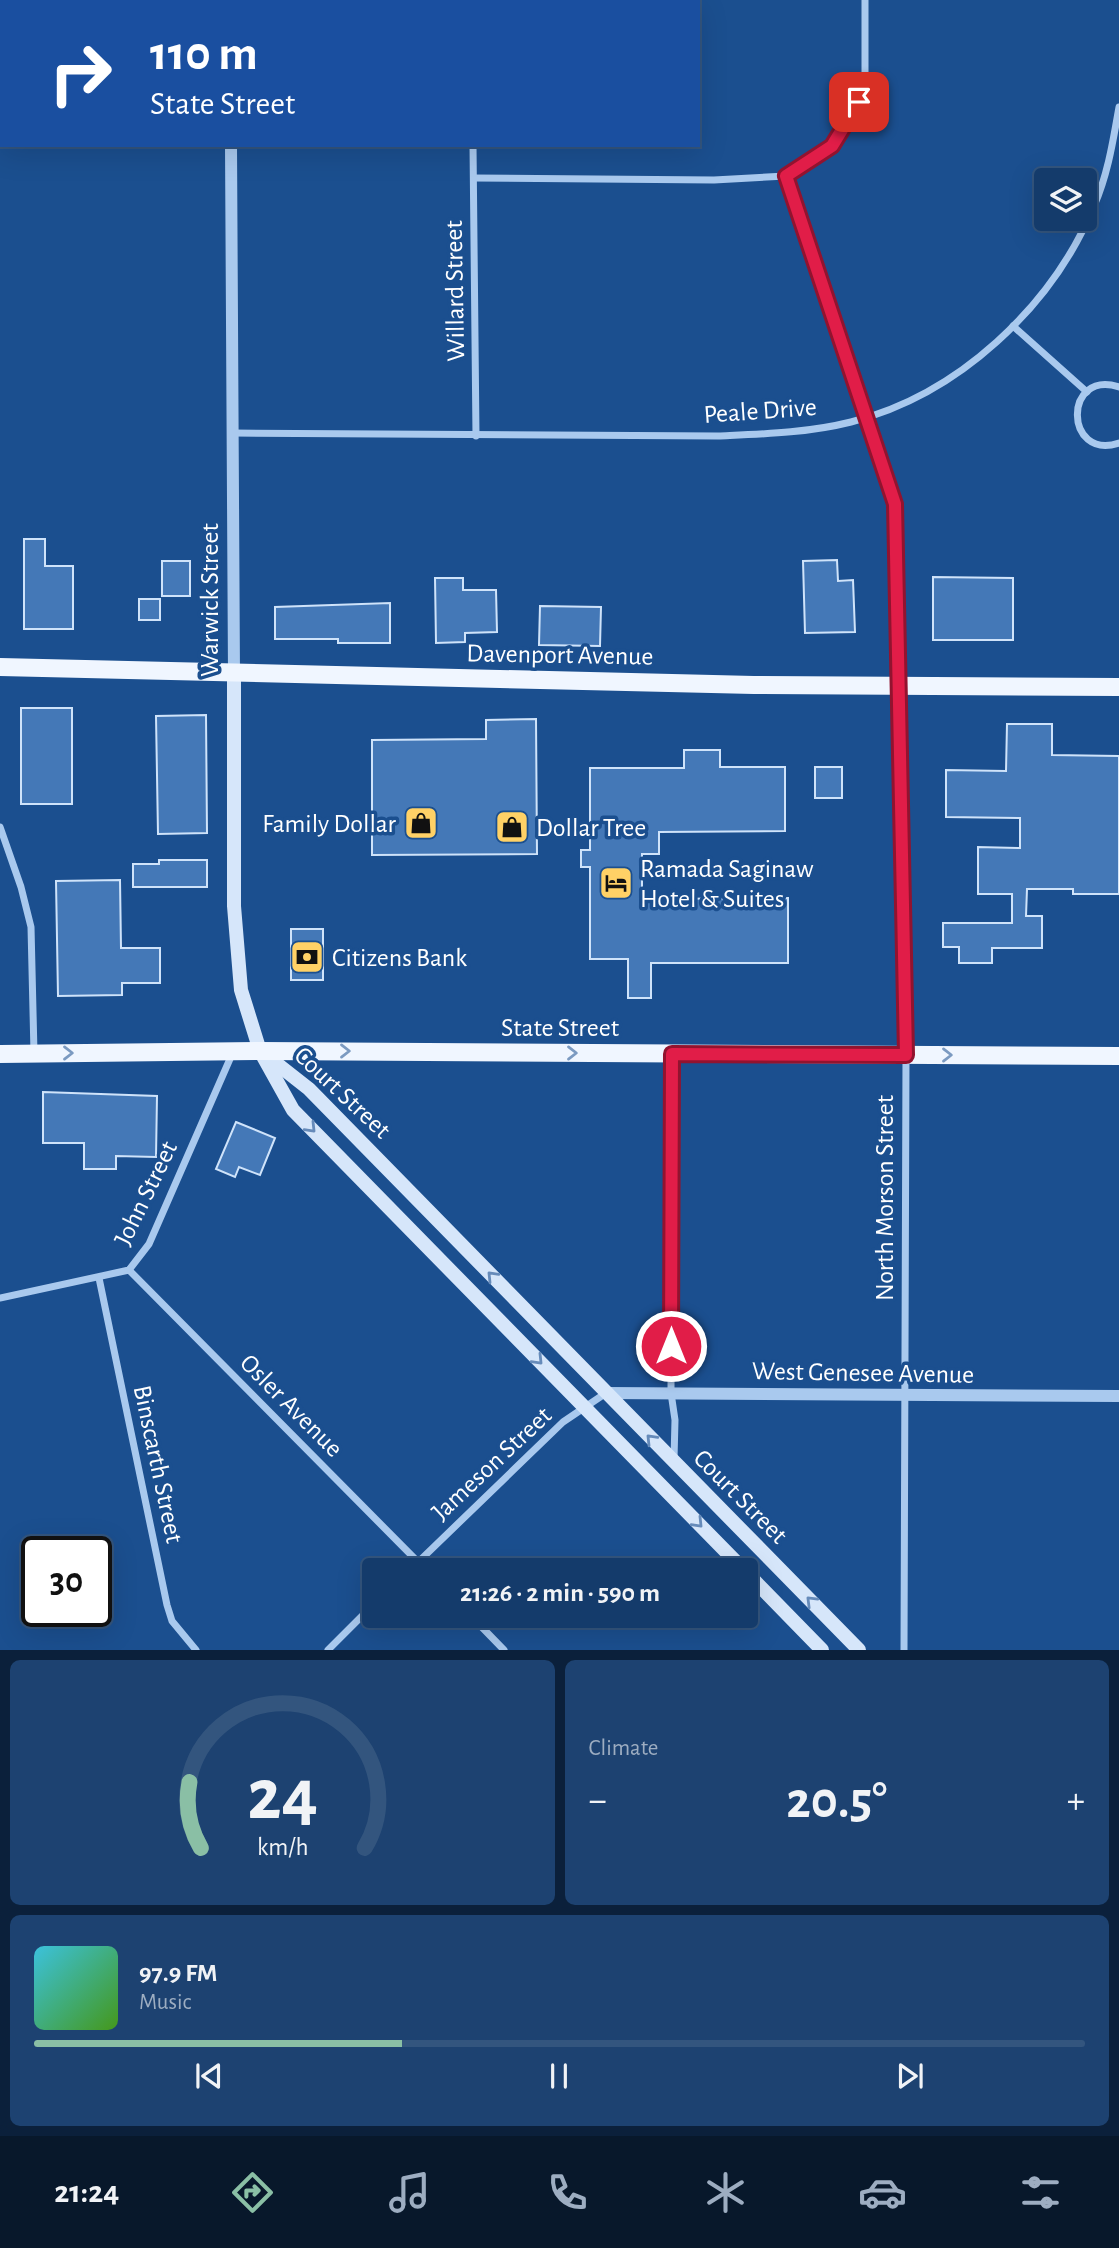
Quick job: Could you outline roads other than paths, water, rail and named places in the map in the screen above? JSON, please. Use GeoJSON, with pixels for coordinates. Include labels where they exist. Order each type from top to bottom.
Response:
{"type":"FeatureCollection","features":[{"type":"Feature","properties":{"kind":"main road","name":"Davenport Avenue"},"geometry":{"type":"LineString","coordinates":[[0,667],[234,675],[899,687],[1119,687]]}},
{"type":"Feature","properties":{"kind":"main road","name":"Warwick Street"},"geometry":{"type":"LineString","coordinates":[[234,675],[235,935],[241,990],[260,1051]]}},
{"type":"Feature","properties":{"kind":"main road","name":"State Street"},"geometry":{"type":"LineString","coordinates":[[0,1054],[260,1051],[1119,1056]]}},
{"type":"Feature","properties":{"kind":"main road","name":"Court Street"},"geometry":{"type":"LineString","coordinates":[[260,1051],[309,1089],[859,1650]]}},
{"type":"Feature","properties":{"kind":"main road","name":"Court Street"},"geometry":{"type":"LineString","coordinates":[[260,1051],[293,1110],[732,1558]]}},
{"type":"Feature","properties":{"kind":"main road","name":"Court Street"},"geometry":{"type":"LineString","coordinates":[[758,1584],[822,1650]]}},
{"type":"Feature","properties":{"kind":"street"},"geometry":{"type":"LineString","coordinates":[[474,178],[714,180],[786,176],[832,146],[859,102],[865,74],[865,0]]}},
{"type":"Feature","properties":{"kind":"street","name":"Peale Drive"},"geometry":{"type":"LineString","coordinates":[[233,433],[476,436],[792,433],[869,417],[940,384],[975,360],[1013,326],[1037,299],[1080,235],[1115,160],[1119,107]]}},
{"type":"Feature","properties":{"kind":"street","name":"Warwick Street"},"geometry":{"type":"LineString","coordinates":[[231,147],[234,675]]}},
{"type":"Feature","properties":{"kind":"street","name":"Willard Street"},"geometry":{"type":"LineString","coordinates":[[473,147],[476,436]]}},
{"type":"Feature","properties":{"kind":"street","name":"North Morson Street"},"geometry":{"type":"LineString","coordinates":[[786,176],[869,417],[895,504],[906,1055],[904,1650]]}},
{"type":"Feature","properties":{"kind":"street"},"geometry":{"type":"LineString","coordinates":[[1013,326],[1087,391]]}},
{"type":"Feature","properties":{"kind":"street"},"geometry":{"type":"LineString","coordinates":[[1119,387],[1106,384],[1087,391],[1077,409],[1079,428],[1093,442],[1102,446],[1119,443]]}},
{"type":"Feature","properties":{"kind":"street"},"geometry":{"type":"LineString","coordinates":[[0,827],[21,887],[31,927],[34,1053]]}},
{"type":"Feature","properties":{"kind":"street","name":"John Street"},"geometry":{"type":"LineString","coordinates":[[0,1298],[129,1270],[149,1244],[234,1052]]}},
{"type":"Feature","properties":{"kind":"street"},"geometry":{"type":"LineString","coordinates":[[672,1054],[671,1393],[675,1420],[674,1464]]}},
{"type":"Feature","properties":{"kind":"street","name":"Osler Avenue"},"geometry":{"type":"LineString","coordinates":[[129,1270],[414,1558]]}},
{"type":"Feature","properties":{"kind":"street","name":"Binscarth Street"},"geometry":{"type":"LineString","coordinates":[[99,1278],[167,1605],[172,1621],[196,1650]]}},
{"type":"Feature","properties":{"kind":"street","name":"West Genesee Avenue"},"geometry":{"type":"LineString","coordinates":[[606,1393],[1119,1396]]}},
{"type":"Feature","properties":{"kind":"street","name":"Jameson Street"},"geometry":{"type":"LineString","coordinates":[[422,1558],[563,1422],[606,1393]]}},
{"type":"Feature","properties":{"kind":"street"},"geometry":{"type":"LineString","coordinates":[[328,1650],[362,1616]]}},
{"type":"Feature","properties":{"kind":"street"},"geometry":{"type":"LineString","coordinates":[[483,1628],[504,1650]]}},
{"type":"Feature","properties":{"kind":"place","name":"Family Dollar"},"geometry":{"type":"Point","coordinates":[421,823]}},
{"type":"Feature","properties":{"kind":"place","name":"Dollar Tree"},"geometry":{"type":"Point","coordinates":[512,827]}},
{"type":"Feature","properties":{"kind":"place","name":"Ramada Saginaw Hotel & Suites"},"geometry":{"type":"Point","coordinates":[616,883]}},
{"type":"Feature","properties":{"kind":"place","name":"Citizens Bank"},"geometry":{"type":"Point","coordinates":[307,957]}}]}
